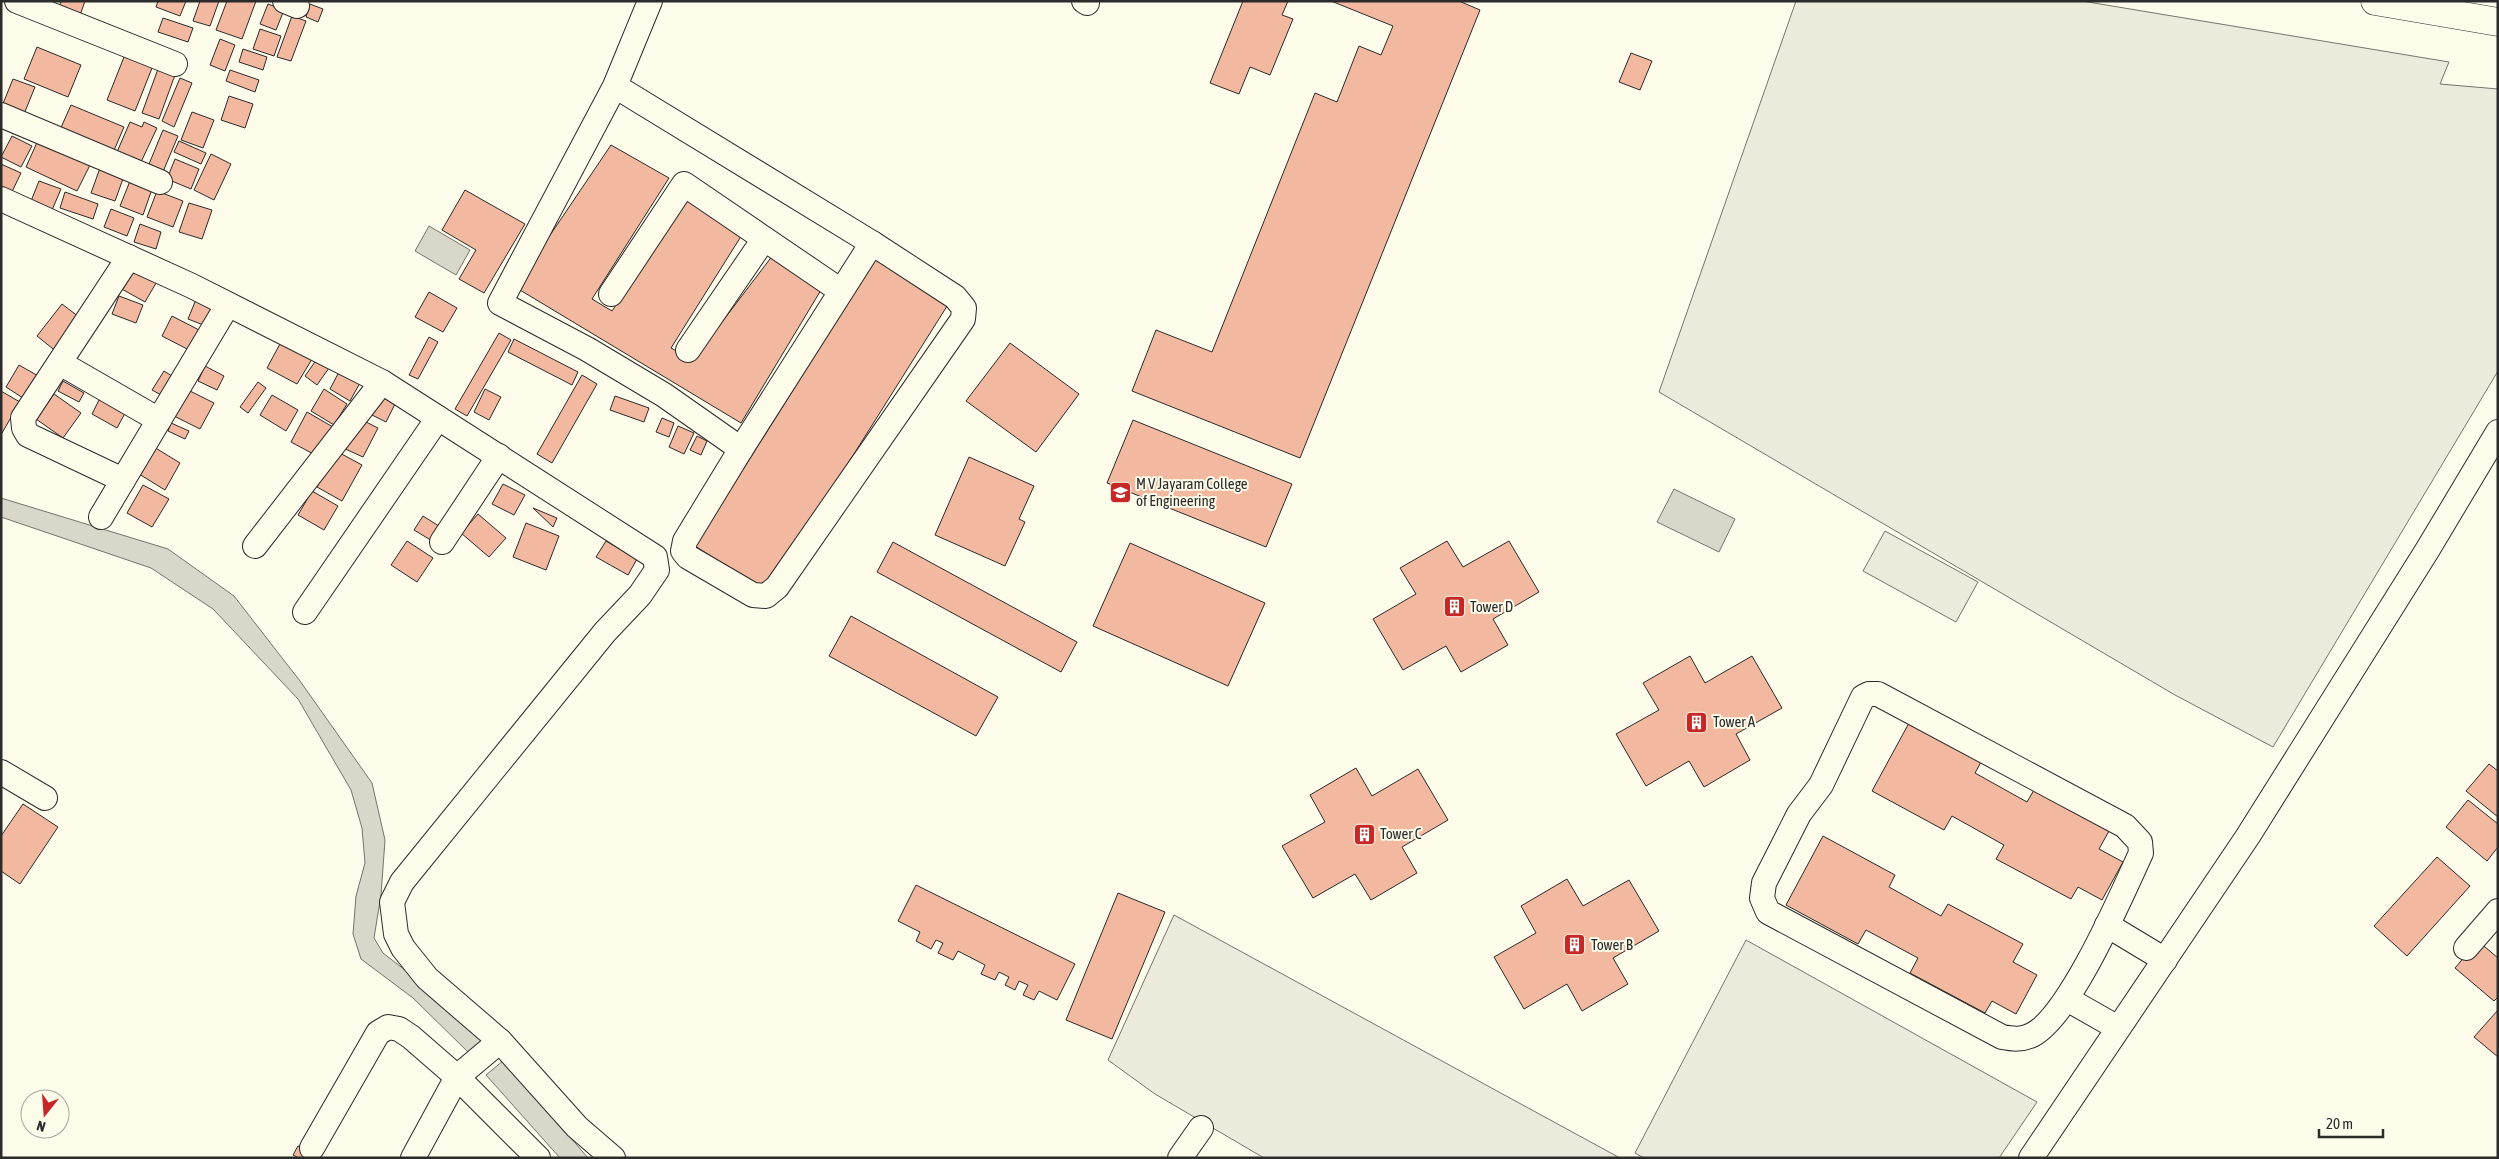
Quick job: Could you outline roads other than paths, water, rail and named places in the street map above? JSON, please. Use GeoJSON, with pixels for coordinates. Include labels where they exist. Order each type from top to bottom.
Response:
{"type":"FeatureCollection","features":[{"type":"Feature","properties":{"kind":"main road"},"geometry":{"type":"LineString","coordinates":[[2374,1],[2498,22]]}},
{"type":"Feature","properties":{"kind":"street"},"geometry":{"type":"LineString","coordinates":[[17,1],[175,64]]}},
{"type":"Feature","properties":{"kind":"street"},"geometry":{"type":"LineString","coordinates":[[650,1],[615,86],[500,303],[587,349],[664,395],[741,449]]}},
{"type":"Feature","properties":{"kind":"street"},"geometry":{"type":"LineString","coordinates":[[615,86],[872,243],[955,297],[964,308],[963,319],[777,587],[766,596],[753,595],[688,557],[683,551],[685,541],[872,243]]}},
{"type":"Feature","properties":{"kind":"street"},"geometry":{"type":"LineString","coordinates":[[1,115],[160,182]]}},
{"type":"Feature","properties":{"kind":"street"},"geometry":{"type":"LineString","coordinates":[[611,294],[684,184],[841,291]]}},
{"type":"Feature","properties":{"kind":"street"},"geometry":{"type":"LineString","coordinates":[[1,199],[192,286],[227,306],[382,382],[655,557],[657,570],[640,595],[605,632],[402,882],[392,902],[396,934],[403,948],[427,978],[480,1058],[535,1156]]}},
{"type":"Feature","properties":{"kind":"street"},"geometry":{"type":"LineString","coordinates":[[688,350],[764,239]]}},
{"type":"Feature","properties":{"kind":"street"},"geometry":{"type":"LineString","coordinates":[[123,480],[28,435],[24,428],[23,418],[128,258]]}},
{"type":"Feature","properties":{"kind":"street"},"geometry":{"type":"LineString","coordinates":[[101,517],[227,306]]}},
{"type":"Feature","properties":{"kind":"street"},"geometry":{"type":"LineString","coordinates":[[60,363],[159,420]]}},
{"type":"Feature","properties":{"kind":"street"},"geometry":{"type":"LineString","coordinates":[[255,546],[382,382]]}},
{"type":"Feature","properties":{"kind":"street"},"geometry":{"type":"LineString","coordinates":[[305,612],[438,418]]}},
{"type":"Feature","properties":{"kind":"street"},"geometry":{"type":"LineString","coordinates":[[2031,1158],[2248,836],[2428,549],[2498,432]]}},
{"type":"Feature","properties":{"kind":"street"},"geometry":{"type":"LineString","coordinates":[[442,542],[499,456]]}},
{"type":"Feature","properties":{"kind":"street"},"geometry":{"type":"LineString","coordinates":[[1869,694],[1878,694],[2125,826],[2140,842],[2141,853],[2108,925],[2067,998],[2053,1017],[2033,1035],[2014,1039],[2002,1036],[1768,912],[1762,898],[1764,883],[1799,814],[1821,785],[1863,697],[1869,694]]}},
{"type":"Feature","properties":{"kind":"street"},"geometry":{"type":"LineString","coordinates":[[1,772],[45,798]]}},
{"type":"Feature","properties":{"kind":"street"},"geometry":{"type":"LineString","coordinates":[[2466,948],[2498,911]]}},
{"type":"Feature","properties":{"kind":"street"},"geometry":{"type":"LineString","coordinates":[[2108,925],[2164,960]]}},
{"type":"Feature","properties":{"kind":"street"},"geometry":{"type":"LineString","coordinates":[[2067,998],[2118,1028]]}},
{"type":"Feature","properties":{"kind":"street"},"geometry":{"type":"LineString","coordinates":[[312,1148],[378,1033],[388,1027],[399,1029],[411,1037],[480,1058],[577,1127],[613,1158]]}},
{"type":"Feature","properties":{"kind":"street"},"geometry":{"type":"LineString","coordinates":[[413,1158],[480,1058]]}},
{"type":"Feature","properties":{"kind":"street"},"geometry":{"type":"LineString","coordinates":[[1180,1158],[1201,1128]]}},
{"type":"Feature","properties":{"kind":"place","name":"M V Jayaram College of Engineering"},"geometry":{"type":"Point","coordinates":[1120,493]}},
{"type":"Feature","properties":{"kind":"place","name":"Tower D"},"geometry":{"type":"Point","coordinates":[1454,607]}},
{"type":"Feature","properties":{"kind":"place","name":"Tower A"},"geometry":{"type":"Point","coordinates":[1697,722]}},
{"type":"Feature","properties":{"kind":"place","name":"Tower C"},"geometry":{"type":"Point","coordinates":[1364,834]}},
{"type":"Feature","properties":{"kind":"place","name":"Tower B"},"geometry":{"type":"Point","coordinates":[1575,945]}}]}
